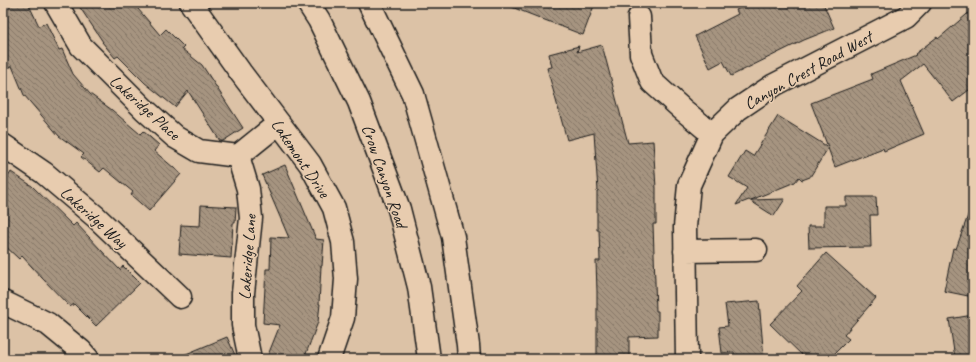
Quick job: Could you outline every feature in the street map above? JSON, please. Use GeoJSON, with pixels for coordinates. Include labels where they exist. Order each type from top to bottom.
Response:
{"type":"FeatureCollection","features":[{"type":"Feature","properties":{"kind":"street","name":"Lakeridge Place"},"geometry":{"type":"LineString","coordinates":[[56,3],[81,46],[144,109],[176,137],[199,151],[238,156]]}},
{"type":"Feature","properties":{"kind":"street","name":"Lakemont Drive"},"geometry":{"type":"LineString","coordinates":[[191,3],[241,73],[310,164],[334,208],[343,242],[346,279],[343,318],[328,359]]}},
{"type":"Feature","properties":{"kind":"street","name":"Crow Canyon Road"},"geometry":{"type":"LineString","coordinates":[[308,3],[319,20],[359,102],[399,209],[419,287],[429,359]]}},
{"type":"Feature","properties":{"kind":"street"},"geometry":{"type":"LineString","coordinates":[[369,3],[413,94],[453,237],[469,359]]}},
{"type":"Feature","properties":{"kind":"street","name":"Canyon Crest Road West"},"geometry":{"type":"LineString","coordinates":[[687,359],[684,251],[689,186],[712,134],[738,108],[774,85],[906,17],[920,3]]}},
{"type":"Feature","properties":{"kind":"street"},"geometry":{"type":"LineString","coordinates":[[639,17],[641,54],[652,82],[712,134]]}},
{"type":"Feature","properties":{"kind":"street"},"geometry":{"type":"LineString","coordinates":[[238,156],[279,123]]}},
{"type":"Feature","properties":{"kind":"street","name":"Lakeridge Way"},"geometry":{"type":"LineString","coordinates":[[3,145],[44,173],[96,217],[180,297]]}},
{"type":"Feature","properties":{"kind":"street","name":"Lakeridge Lane"},"geometry":{"type":"LineString","coordinates":[[238,156],[248,189],[251,218],[243,293],[243,325],[250,359]]}},
{"type":"Feature","properties":{"kind":"street"},"geometry":{"type":"LineString","coordinates":[[684,251],[756,250]]}},
{"type":"Feature","properties":{"kind":"street"},"geometry":{"type":"LineString","coordinates":[[3,302],[48,324],[81,351],[88,359]]}},
{"type":"Feature","properties":{"kind":"building"},"geometry":{"type":"Polygon","coordinates":[[[13,3],[28,3],[39,26],[46,23],[59,50],[62,49],[73,74],[90,94],[112,110],[140,134],[143,131],[159,145],[154,151],[181,174],[149,211],[131,195],[133,192],[104,168],[100,172],[81,157],[84,154],[59,136],[24,95],[12,66],[3,71],[3,8],[13,3]]]}},
{"type":"Feature","properties":{"kind":"building"},"geometry":{"type":"Polygon","coordinates":[[[77,3],[133,3],[160,35],[166,29],[184,47],[182,49],[202,65],[243,128],[223,141],[220,141],[188,91],[175,107],[145,83],[118,56],[115,58],[102,42],[77,3]]]}},
{"type":"Feature","properties":{"kind":"building"},"geometry":{"type":"Polygon","coordinates":[[[504,3],[595,3],[583,35],[504,3]]]}},
{"type":"Feature","properties":{"kind":"building"},"geometry":{"type":"Polygon","coordinates":[[[751,3],[823,3],[834,28],[804,40],[731,76],[723,61],[710,68],[695,36],[738,14],[736,10],[751,3]]]}},
{"type":"Feature","properties":{"kind":"building"},"geometry":{"type":"Polygon","coordinates":[[[973,9],[973,87],[953,102],[923,64],[901,81],[924,134],[884,151],[883,148],[835,167],[828,148],[810,177],[802,180],[799,177],[795,182],[751,200],[785,199],[774,216],[749,200],[736,205],[747,188],[729,177],[745,151],[753,156],[778,116],[828,147],[811,103],[873,79],[871,74],[916,55],[915,54],[937,37],[938,39],[973,9]]]}},
{"type":"Feature","properties":{"kind":"building"},"geometry":{"type":"Polygon","coordinates":[[[602,45],[628,143],[653,141],[656,188],[656,224],[653,224],[658,336],[629,337],[629,359],[597,359],[596,261],[600,261],[599,230],[597,230],[598,191],[594,133],[567,140],[547,68],[552,67],[549,54],[579,46],[577,52],[602,45]]]}},
{"type":"Feature","properties":{"kind":"building"},"geometry":{"type":"Polygon","coordinates":[[[285,165],[316,239],[324,240],[318,322],[304,359],[278,359],[268,355],[280,325],[263,323],[266,269],[270,269],[271,237],[289,238],[262,175],[285,165]]]}},
{"type":"Feature","properties":{"kind":"building"},"geometry":{"type":"Polygon","coordinates":[[[11,172],[32,186],[73,226],[76,223],[120,270],[123,266],[140,283],[96,326],[74,304],[70,307],[22,256],[19,259],[3,244],[3,185],[11,172]]]}},
{"type":"Feature","properties":{"kind":"building"},"geometry":{"type":"Polygon","coordinates":[[[846,197],[876,197],[877,215],[870,215],[871,247],[809,248],[808,226],[824,226],[824,206],[846,206],[846,197]]]}},
{"type":"Feature","properties":{"kind":"building"},"geometry":{"type":"Polygon","coordinates":[[[201,205],[236,207],[235,223],[233,223],[231,258],[179,254],[181,225],[200,226],[201,205]]]}},
{"type":"Feature","properties":{"kind":"building"},"geometry":{"type":"Polygon","coordinates":[[[971,207],[973,207],[973,297],[944,291],[953,248],[956,249],[971,207]]]}},
{"type":"Feature","properties":{"kind":"building"},"geometry":{"type":"Polygon","coordinates":[[[826,253],[876,298],[844,335],[849,339],[829,359],[806,359],[770,324],[802,291],[797,286],[826,253]]]}},
{"type":"Feature","properties":{"kind":"building"},"geometry":{"type":"Polygon","coordinates":[[[759,301],[764,359],[734,359],[734,352],[722,353],[719,327],[728,326],[725,304],[759,301]]]}},
{"type":"Feature","properties":{"kind":"building"},"geometry":{"type":"Polygon","coordinates":[[[973,315],[973,355],[955,358],[949,319],[973,315]]]}},
{"type":"Feature","properties":{"kind":"building"},"geometry":{"type":"Polygon","coordinates":[[[227,337],[235,355],[226,359],[174,359],[227,337]]]}}]}
